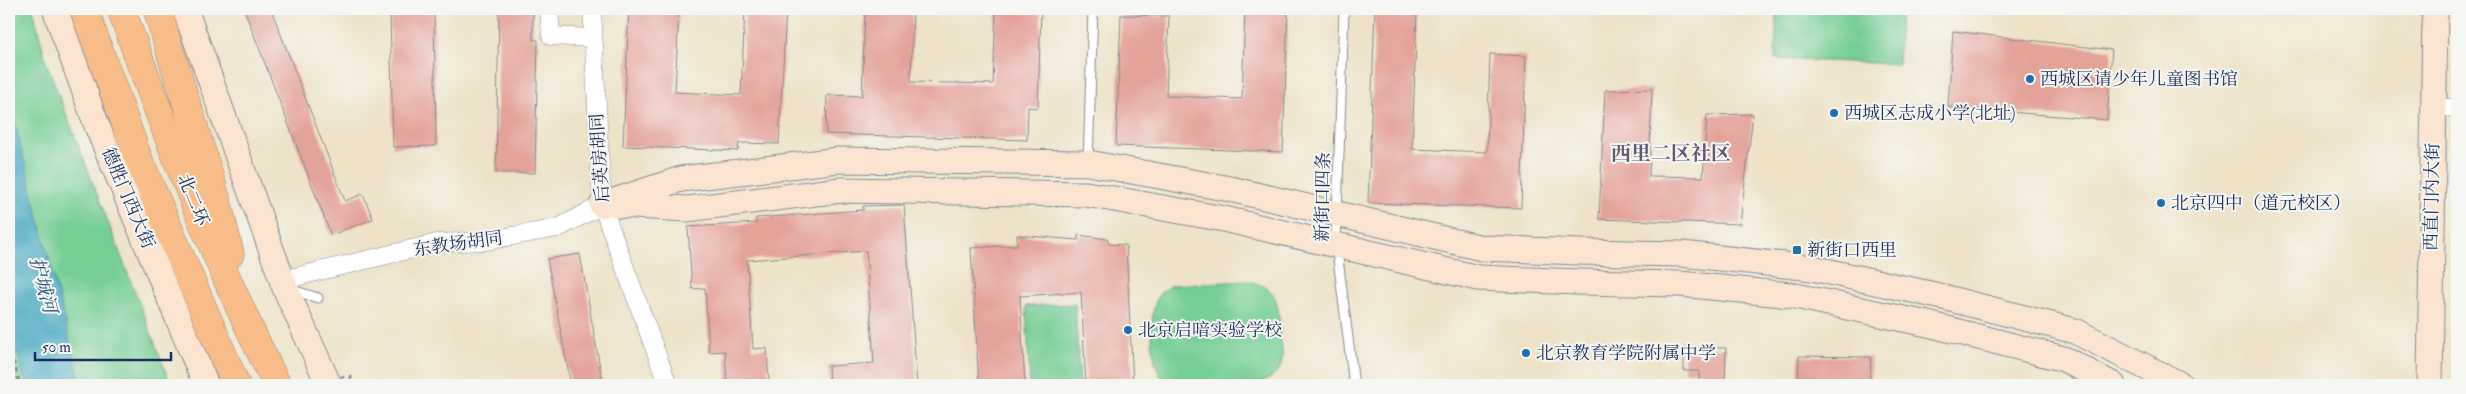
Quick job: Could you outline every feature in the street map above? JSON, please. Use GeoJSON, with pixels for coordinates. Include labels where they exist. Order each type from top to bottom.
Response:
{"type":"FeatureCollection","features":[{"type":"Feature","properties":{"kind":"highway","name":"北二环"},"geometry":{"type":"LineString","coordinates":[[121,9],[173,150],[246,323],[277,385]]}},
{"type":"Feature","properties":{"kind":"highway"},"geometry":{"type":"LineString","coordinates":[[158,11],[217,201],[246,323]]}},
{"type":"Feature","properties":{"kind":"highway","name":"北二环"},"geometry":{"type":"LineString","coordinates":[[85,15],[138,158],[236,385]]}},
{"type":"Feature","properties":{"kind":"street","name":"德胜门西大街"},"geometry":{"type":"LineString","coordinates":[[55,9],[98,126],[206,385]]}},
{"type":"Feature","properties":{"kind":"street"},"geometry":{"type":"LineString","coordinates":[[185,9],[285,288],[333,382]]}},
{"type":"Feature","properties":{"kind":"street"},"geometry":{"type":"LineString","coordinates":[[549,9],[551,36],[592,38]]}},
{"type":"Feature","properties":{"kind":"street","name":"后英房胡同"},"geometry":{"type":"LineString","coordinates":[[592,9],[602,205],[668,385]]}},
{"type":"Feature","properties":{"kind":"street","name":"西直门内大街"},"geometry":{"type":"LineString","coordinates":[[2430,385],[2445,108],[2435,9]]}},
{"type":"Feature","properties":{"kind":"street"},"geometry":{"type":"LineString","coordinates":[[602,205],[681,179],[840,160],[1088,163],[1230,189],[1482,248],[1682,254],[1812,268],[1939,296],[2075,331],[2180,385]]}},
{"type":"Feature","properties":{"kind":"street"},"geometry":{"type":"LineString","coordinates":[[602,205],[687,209],[841,190],[1086,194],[1224,218],[1478,278],[1680,284],[1791,295],[1932,325],[2064,359],[2113,385]]}},
{"type":"Feature","properties":{"kind":"street","name":"东教场胡同"},"geometry":{"type":"LineString","coordinates":[[285,288],[295,277],[437,243],[485,241],[558,228],[602,205]]}},
{"type":"Feature","properties":{"kind":"lane"},"geometry":{"type":"LineString","coordinates":[[1088,163],[1093,9]]}},
{"type":"Feature","properties":{"kind":"lane","name":"新街口四条"},"geometry":{"type":"LineString","coordinates":[[1344,9],[1336,243],[1354,385]]}},
{"type":"Feature","properties":{"kind":"lane"},"geometry":{"type":"LineString","coordinates":[[285,288],[318,298]]}},
{"type":"Feature","properties":{"kind":"path"},"geometry":{"type":"LineString","coordinates":[[9,346],[20,385]]}},
{"type":"Feature","properties":{"kind":"green space"},"geometry":{"type":"Polygon","coordinates":[[[9,9],[33,9],[46,62],[171,385],[9,385],[9,9]]]}},
{"type":"Feature","properties":{"kind":"green space"},"geometry":{"type":"Polygon","coordinates":[[[1777,9],[1900,9],[1898,64],[1775,59],[1777,9]]]}},
{"type":"Feature","properties":{"kind":"green space"},"geometry":{"type":"Polygon","coordinates":[[[1244,281],[1265,287],[1275,297],[1279,313],[1282,354],[1282,361],[1278,371],[1261,383],[1167,385],[1157,369],[1152,346],[1152,321],[1156,301],[1160,293],[1172,285],[1244,281]]]}},
{"type":"Feature","properties":{"kind":"green space"},"geometry":{"type":"Polygon","coordinates":[[[1075,304],[1080,385],[1030,385],[1026,306],[1075,304]]]}},
{"type":"Feature","properties":{"kind":"water","name":"护城河"},"geometry":{"type":"Polygon","coordinates":[[[9,99],[81,385],[26,385],[9,323],[9,99]]]}},
{"type":"Feature","properties":{"kind":"building"},"geometry":{"type":"Polygon","coordinates":[[[244,9],[271,9],[345,201],[363,194],[373,219],[331,235],[244,9]]]}},
{"type":"Feature","properties":{"kind":"building"},"geometry":{"type":"Polygon","coordinates":[[[390,9],[434,9],[436,146],[393,147],[390,9]]]}},
{"type":"Feature","properties":{"kind":"building"},"geometry":{"type":"Polygon","coordinates":[[[499,9],[533,9],[533,40],[538,40],[535,173],[496,173],[499,9]]]}},
{"type":"Feature","properties":{"kind":"building"},"geometry":{"type":"Polygon","coordinates":[[[629,9],[679,9],[675,92],[741,95],[745,9],[786,9],[779,144],[739,143],[738,151],[623,146],[629,9]]]}},
{"type":"Feature","properties":{"kind":"building"},"geometry":{"type":"Polygon","coordinates":[[[865,9],[913,9],[911,82],[993,84],[996,9],[1041,9],[1038,108],[1028,107],[1027,140],[826,134],[827,95],[862,96],[865,9]]]}},
{"type":"Feature","properties":{"kind":"building"},"geometry":{"type":"Polygon","coordinates":[[[1245,9],[1288,9],[1283,152],[1116,146],[1121,15],[1169,16],[1166,96],[1242,99],[1245,9]]]}},
{"type":"Feature","properties":{"kind":"building"},"geometry":{"type":"Polygon","coordinates":[[[1375,9],[1417,9],[1412,149],[1487,152],[1490,54],[1526,56],[1521,208],[1368,203],[1375,9]]]}},
{"type":"Feature","properties":{"kind":"building","name":"西城区请少年儿童图书馆"},"geometry":{"type":"Polygon","coordinates":[[[1953,31],[2112,50],[2107,120],[1948,107],[1953,31]]]}},
{"type":"Feature","properties":{"kind":"building"},"geometry":{"type":"Polygon","coordinates":[[[1652,89],[1649,176],[1703,177],[1707,115],[1753,114],[1740,224],[1599,219],[1605,90],[1652,89]]]}},
{"type":"Feature","properties":{"kind":"building"},"geometry":{"type":"Polygon","coordinates":[[[904,205],[917,385],[829,385],[828,366],[874,363],[866,251],[747,260],[753,349],[767,348],[769,385],[727,385],[725,351],[709,352],[705,288],[692,289],[688,227],[756,223],[756,218],[863,210],[863,206],[904,205]]]}},
{"type":"Feature","properties":{"kind":"building"},"geometry":{"type":"Polygon","coordinates":[[[1017,235],[1078,240],[1078,235],[1108,239],[1109,244],[1126,245],[1133,385],[1086,385],[1081,292],[1020,296],[1025,385],[979,385],[971,248],[1017,245],[1017,235]]]}},
{"type":"Feature","properties":{"kind":"building"},"geometry":{"type":"Polygon","coordinates":[[[580,254],[603,385],[571,385],[547,259],[580,254]]]}},
{"type":"Feature","properties":{"kind":"building"},"geometry":{"type":"Polygon","coordinates":[[[1684,347],[1726,348],[1725,385],[1699,385],[1699,371],[1684,371],[1684,347]]]}},
{"type":"Feature","properties":{"kind":"building"},"geometry":{"type":"Polygon","coordinates":[[[1799,356],[1871,357],[1870,385],[1798,385],[1799,356]]]}},
{"type":"Feature","properties":{"kind":"place","name":"西城区请少年儿童图书馆"},"geometry":{"type":"Point","coordinates":[2030,79]}},
{"type":"Feature","properties":{"kind":"place","name":"西城区志成小学(北址)"},"geometry":{"type":"Point","coordinates":[1834,113]}},
{"type":"Feature","properties":{"kind":"place","name":"北京四中（道元校区）"},"geometry":{"type":"Point","coordinates":[2161,203]}},
{"type":"Feature","properties":{"kind":"place","name":"新街口西里"},"geometry":{"type":"Point","coordinates":[1797,250]}},
{"type":"Feature","properties":{"kind":"place","name":"北京启喑实验学校"},"geometry":{"type":"Point","coordinates":[1128,330]}},
{"type":"Feature","properties":{"kind":"place","name":"北京教育学院附属中学"},"geometry":{"type":"Point","coordinates":[1526,353]}},
{"type":"Feature","properties":{"kind":"district","name":"西里二区社区"},"geometry":{"type":"Point","coordinates":[1671,153]}}]}
